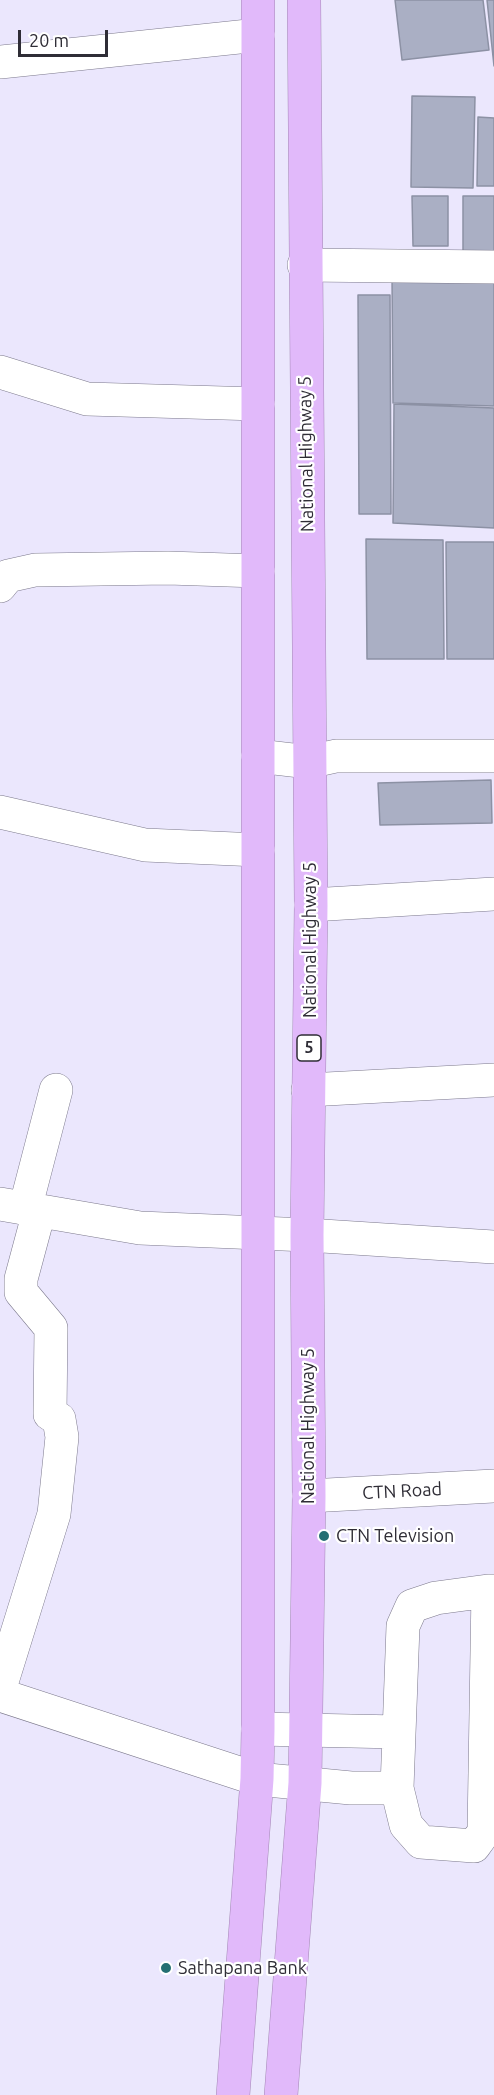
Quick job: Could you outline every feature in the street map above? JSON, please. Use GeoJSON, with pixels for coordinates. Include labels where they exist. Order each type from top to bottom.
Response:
{"type":"FeatureCollection","features":[{"type":"Feature","properties":{"kind":"highway"},"geometry":{"type":"LineString","coordinates":[[233,2095],[257,1779],[258,1729],[258,0]]}},
{"type":"Feature","properties":{"kind":"highway","name":"National Highway 5"},"geometry":{"type":"LineString","coordinates":[[281,2095],[305,1783],[309,1496],[307,1234],[311,905],[304,265],[304,0]]}},
{"type":"Feature","properties":{"kind":"street"},"geometry":{"type":"LineString","coordinates":[[0,62],[258,35]]}},
{"type":"Feature","properties":{"kind":"street"},"geometry":{"type":"LineString","coordinates":[[304,265],[494,267]]}},
{"type":"Feature","properties":{"kind":"street"},"geometry":{"type":"LineString","coordinates":[[0,372],[87,399],[258,404]]}},
{"type":"Feature","properties":{"kind":"street"},"geometry":{"type":"LineString","coordinates":[[0,586],[8,576],[35,570],[168,568],[258,572]]}},
{"type":"Feature","properties":{"kind":"street"},"geometry":{"type":"LineString","coordinates":[[258,756],[309,762],[336,756],[494,756]]}},
{"type":"Feature","properties":{"kind":"street"},"geometry":{"type":"LineString","coordinates":[[0,812],[145,845],[258,850]]}},
{"type":"Feature","properties":{"kind":"street"},"geometry":{"type":"LineString","coordinates":[[311,905],[494,894]]}},
{"type":"Feature","properties":{"kind":"street"},"geometry":{"type":"LineString","coordinates":[[308,1090],[494,1080]]}},
{"type":"Feature","properties":{"kind":"street"},"geometry":{"type":"LineString","coordinates":[[0,1688],[54,1514],[62,1437],[59,1419],[50,1414],[51,1328],[21,1292],[21,1208],[56,1090]]}},
{"type":"Feature","properties":{"kind":"street"},"geometry":{"type":"LineString","coordinates":[[21,1208],[140,1228],[307,1234],[494,1247]]}},
{"type":"Feature","properties":{"kind":"street","name":"CTN Road"},"geometry":{"type":"LineString","coordinates":[[309,1496],[494,1486]]}},
{"type":"Feature","properties":{"kind":"street"},"geometry":{"type":"LineString","coordinates":[[491,1591],[484,1832],[474,1846],[421,1842],[406,1825],[397,1788],[398,1732],[404,1626],[412,1606],[436,1598],[491,1591]]}},
{"type":"Feature","properties":{"kind":"street"},"geometry":{"type":"LineString","coordinates":[[0,1695],[257,1779],[351,1788],[397,1788]]}},
{"type":"Feature","properties":{"kind":"street"},"geometry":{"type":"LineString","coordinates":[[258,1729],[304,1732],[398,1732]]}},
{"type":"Feature","properties":{"kind":"building"},"geometry":{"type":"Polygon","coordinates":[[[395,0],[483,0],[489,50],[402,60],[395,0]]]}},
{"type":"Feature","properties":{"kind":"building"},"geometry":{"type":"Polygon","coordinates":[[[487,0],[494,0],[494,66],[487,0]]]}},
{"type":"Feature","properties":{"kind":"building"},"geometry":{"type":"Polygon","coordinates":[[[412,96],[475,97],[473,188],[411,187],[412,96]]]}},
{"type":"Feature","properties":{"kind":"building"},"geometry":{"type":"Polygon","coordinates":[[[478,117],[494,118],[494,186],[477,186],[478,117]]]}},
{"type":"Feature","properties":{"kind":"building"},"geometry":{"type":"Polygon","coordinates":[[[412,196],[448,196],[448,246],[413,246],[412,196]]]}},
{"type":"Feature","properties":{"kind":"building"},"geometry":{"type":"Polygon","coordinates":[[[463,196],[494,196],[494,251],[463,251],[463,196]]]}},
{"type":"Feature","properties":{"kind":"building"},"geometry":{"type":"Polygon","coordinates":[[[392,276],[494,277],[494,406],[393,403],[392,276]]]}},
{"type":"Feature","properties":{"kind":"building"},"geometry":{"type":"Polygon","coordinates":[[[358,295],[390,295],[391,514],[359,514],[358,295]]]}},
{"type":"Feature","properties":{"kind":"building"},"geometry":{"type":"Polygon","coordinates":[[[394,404],[494,408],[494,528],[393,523],[394,404]]]}},
{"type":"Feature","properties":{"kind":"building"},"geometry":{"type":"Polygon","coordinates":[[[366,539],[443,540],[444,659],[367,659],[366,539]]]}},
{"type":"Feature","properties":{"kind":"building"},"geometry":{"type":"Polygon","coordinates":[[[446,542],[494,542],[494,659],[447,659],[446,542]]]}},
{"type":"Feature","properties":{"kind":"building"},"geometry":{"type":"Polygon","coordinates":[[[491,780],[492,823],[380,825],[378,783],[491,780]]]}},
{"type":"Feature","properties":{"kind":"place","name":"CTN Television"},"geometry":{"type":"Point","coordinates":[324,1536]}},
{"type":"Feature","properties":{"kind":"place","name":"Sathapana Bank"},"geometry":{"type":"Point","coordinates":[166,1968]}}]}
